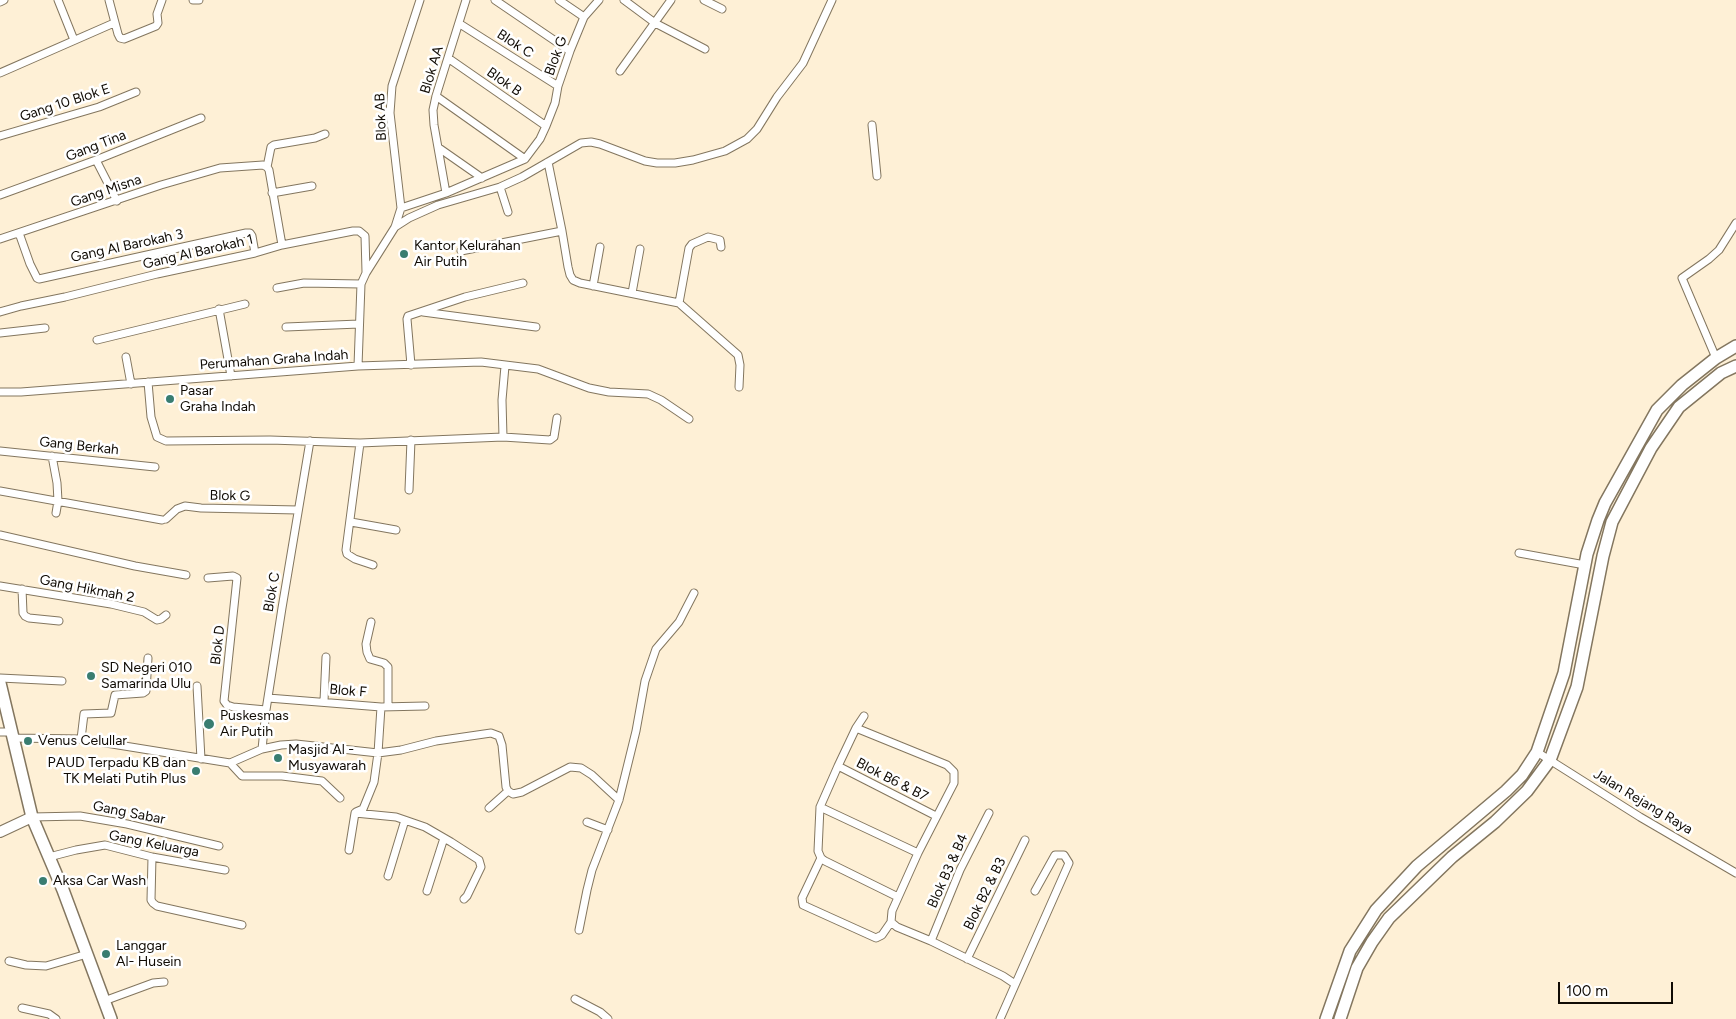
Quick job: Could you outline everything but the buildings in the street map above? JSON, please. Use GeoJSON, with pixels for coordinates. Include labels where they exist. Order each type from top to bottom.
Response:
{"type":"FeatureCollection","features":[{"type":"Feature","properties":{"kind":"main road"},"geometry":{"type":"LineString","coordinates":[[1326,1019],[1350,950],[1376,910],[1417,866],[1511,786],[1522,775],[1537,752],[1564,673],[1585,566],[1598,520],[1605,503],[1657,410],[1682,385],[1716,358],[1736,346]]}},
{"type":"Feature","properties":{"kind":"main road"},"geometry":{"type":"LineString","coordinates":[[1340,1019],[1358,968],[1372,942],[1389,918],[1452,857],[1495,822],[1521,797],[1550,760],[1577,687],[1603,556],[1616,514],[1651,448],[1679,407],[1721,373],[1736,366]]}},
{"type":"Feature","properties":{"kind":"main road"},"geometry":{"type":"LineString","coordinates":[[0,683],[8,734],[32,817],[87,954],[109,1019]]}},
{"type":"Feature","properties":{"kind":"main road"},"geometry":{"type":"LineString","coordinates":[[0,832],[32,817]]}},
{"type":"Feature","properties":{"kind":"street"},"geometry":{"type":"LineString","coordinates":[[0,2],[4,0]]}},
{"type":"Feature","properties":{"kind":"street"},"geometry":{"type":"LineString","coordinates":[[58,0],[74,40]]}},
{"type":"Feature","properties":{"kind":"street"},"geometry":{"type":"LineString","coordinates":[[109,0],[114,23],[120,38],[124,39],[156,26],[158,23],[157,14],[162,0]]}},
{"type":"Feature","properties":{"kind":"street"},"geometry":{"type":"LineString","coordinates":[[194,0],[199,0]]}},
{"type":"Feature","properties":{"kind":"street","name":"Blok AB"},"geometry":{"type":"LineString","coordinates":[[401,208],[390,113],[392,86],[420,0]]}},
{"type":"Feature","properties":{"kind":"street","name":"Blok AA"},"geometry":{"type":"LineString","coordinates":[[446,193],[433,110],[466,0]]}},
{"type":"Feature","properties":{"kind":"street"},"geometry":{"type":"LineString","coordinates":[[495,0],[570,51]]}},
{"type":"Feature","properties":{"kind":"street"},"geometry":{"type":"LineString","coordinates":[[559,0],[584,17]]}},
{"type":"Feature","properties":{"kind":"street","name":"Blok G"},"geometry":{"type":"LineString","coordinates":[[546,126],[555,103],[558,86],[570,51],[584,17],[599,0]]}},
{"type":"Feature","properties":{"kind":"street"},"geometry":{"type":"LineString","coordinates":[[624,0],[655,23],[705,49]]}},
{"type":"Feature","properties":{"kind":"street"},"geometry":{"type":"LineString","coordinates":[[620,72],[671,0]]}},
{"type":"Feature","properties":{"kind":"street"},"geometry":{"type":"LineString","coordinates":[[704,0],[722,9]]}},
{"type":"Feature","properties":{"kind":"street"},"geometry":{"type":"LineString","coordinates":[[395,227],[409,218],[438,205],[500,186],[533,172],[574,146],[591,142],[645,161],[657,163],[693,160],[725,151],[747,139],[758,129],[777,97],[804,63],[832,0]]}},
{"type":"Feature","properties":{"kind":"street"},"geometry":{"type":"LineString","coordinates":[[0,72],[114,23]]}},
{"type":"Feature","properties":{"kind":"street","name":"Blok C"},"geometry":{"type":"LineString","coordinates":[[460,24],[558,86]]}},
{"type":"Feature","properties":{"kind":"street","name":"Blok B"},"geometry":{"type":"LineString","coordinates":[[448,58],[546,126]]}},
{"type":"Feature","properties":{"kind":"street","name":"Gang 10 Blok E"},"geometry":{"type":"LineString","coordinates":[[0,136],[99,107],[136,92]]}},
{"type":"Feature","properties":{"kind":"street"},"geometry":{"type":"LineString","coordinates":[[436,96],[525,159]]}},
{"type":"Feature","properties":{"kind":"street","name":"Gang Tina"},"geometry":{"type":"LineString","coordinates":[[0,195],[96,160],[201,118]]}},
{"type":"Feature","properties":{"kind":"street"},"geometry":{"type":"LineString","coordinates":[[872,125],[877,176]]}},
{"type":"Feature","properties":{"kind":"street"},"geometry":{"type":"LineString","coordinates":[[401,208],[446,193],[525,159],[540,139],[546,126]]}},
{"type":"Feature","properties":{"kind":"street"},"geometry":{"type":"LineString","coordinates":[[282,245],[267,167],[271,147],[315,138],[325,134]]}},
{"type":"Feature","properties":{"kind":"street"},"geometry":{"type":"LineString","coordinates":[[439,148],[482,178]]}},
{"type":"Feature","properties":{"kind":"street"},"geometry":{"type":"LineString","coordinates":[[96,160],[117,201]]}},
{"type":"Feature","properties":{"kind":"street"},"geometry":{"type":"LineString","coordinates":[[548,162],[570,275],[573,280],[679,304],[738,355],[740,365],[739,387]]}},
{"type":"Feature","properties":{"kind":"street","name":"Gang Misna"},"geometry":{"type":"LineString","coordinates":[[0,239],[220,168],[263,165],[267,167]]}},
{"type":"Feature","properties":{"kind":"street"},"geometry":{"type":"LineString","coordinates":[[272,193],[312,186]]}},
{"type":"Feature","properties":{"kind":"street"},"geometry":{"type":"LineString","coordinates":[[500,186],[508,212]]}},
{"type":"Feature","properties":{"kind":"street","name":"Perumahan Graha Indah"},"geometry":{"type":"LineString","coordinates":[[0,392],[21,392],[358,366],[362,284],[366,273],[395,227],[401,208]]}},
{"type":"Feature","properties":{"kind":"street"},"geometry":{"type":"LineString","coordinates":[[1716,358],[1682,278],[1719,250],[1736,223]]}},
{"type":"Feature","properties":{"kind":"street","name":"Gang Al Barokah 1"},"geometry":{"type":"LineString","coordinates":[[0,312],[282,245],[353,231],[359,231],[365,236],[366,273]]}},
{"type":"Feature","properties":{"kind":"street"},"geometry":{"type":"LineString","coordinates":[[461,251],[562,231]]}},
{"type":"Feature","properties":{"kind":"street","name":"Gang Al Barokah 3"},"geometry":{"type":"LineString","coordinates":[[18,233],[37,278],[246,233],[250,233],[252,236],[255,252]]}},
{"type":"Feature","properties":{"kind":"street"},"geometry":{"type":"LineString","coordinates":[[679,304],[689,248],[692,244],[708,236],[720,240],[721,247]]}},
{"type":"Feature","properties":{"kind":"street"},"geometry":{"type":"LineString","coordinates":[[594,286],[600,247]]}},
{"type":"Feature","properties":{"kind":"street"},"geometry":{"type":"LineString","coordinates":[[632,293],[640,249]]}},
{"type":"Feature","properties":{"kind":"street"},"geometry":{"type":"LineString","coordinates":[[277,288],[304,283],[362,284]]}},
{"type":"Feature","properties":{"kind":"street"},"geometry":{"type":"LineString","coordinates":[[411,365],[407,319],[412,315],[465,297],[522,283]]}},
{"type":"Feature","properties":{"kind":"street"},"geometry":{"type":"LineString","coordinates":[[98,340],[245,304]]}},
{"type":"Feature","properties":{"kind":"street"},"geometry":{"type":"LineString","coordinates":[[219,309],[231,376]]}},
{"type":"Feature","properties":{"kind":"street"},"geometry":{"type":"LineString","coordinates":[[423,312],[536,328]]}},
{"type":"Feature","properties":{"kind":"street"},"geometry":{"type":"LineString","coordinates":[[286,327],[359,324]]}},
{"type":"Feature","properties":{"kind":"street"},"geometry":{"type":"LineString","coordinates":[[0,333],[44,328]]}},
{"type":"Feature","properties":{"kind":"street"},"geometry":{"type":"LineString","coordinates":[[126,356],[131,384]]}},
{"type":"Feature","properties":{"kind":"street"},"geometry":{"type":"LineString","coordinates":[[358,366],[481,362],[538,369],[598,390],[648,394],[675,409],[688,419]]}},
{"type":"Feature","properties":{"kind":"street"},"geometry":{"type":"LineString","coordinates":[[503,436],[502,400],[505,366]]}},
{"type":"Feature","properties":{"kind":"street"},"geometry":{"type":"LineString","coordinates":[[148,382],[151,417],[157,437],[162,440],[360,443],[503,436],[552,439],[557,418]]}},
{"type":"Feature","properties":{"kind":"street"},"geometry":{"type":"LineString","coordinates":[[409,490],[411,440]]}},
{"type":"Feature","properties":{"kind":"street","name":"Blok C"},"geometry":{"type":"LineString","coordinates":[[262,748],[266,710],[310,441]]}},
{"type":"Feature","properties":{"kind":"street"},"geometry":{"type":"LineString","coordinates":[[360,443],[346,550],[347,554],[373,565]]}},
{"type":"Feature","properties":{"kind":"street","name":"Gang Berkah"},"geometry":{"type":"LineString","coordinates":[[0,451],[155,467]]}},
{"type":"Feature","properties":{"kind":"street"},"geometry":{"type":"LineString","coordinates":[[52,456],[58,501],[56,513]]}},
{"type":"Feature","properties":{"kind":"street"},"geometry":{"type":"LineString","coordinates":[[0,490],[58,501]]}},
{"type":"Feature","properties":{"kind":"street","name":"Blok G"},"geometry":{"type":"LineString","coordinates":[[58,501],[164,519],[185,506],[298,510]]}},
{"type":"Feature","properties":{"kind":"street"},"geometry":{"type":"LineString","coordinates":[[351,522],[396,530]]}},
{"type":"Feature","properties":{"kind":"street"},"geometry":{"type":"LineString","coordinates":[[0,535],[135,566],[186,575]]}},
{"type":"Feature","properties":{"kind":"street"},"geometry":{"type":"LineString","coordinates":[[1519,553],[1585,566]]}},
{"type":"Feature","properties":{"kind":"street","name":"Blok D"},"geometry":{"type":"LineString","coordinates":[[208,578],[233,576],[237,578],[224,701],[227,705],[233,707],[266,710]]}},
{"type":"Feature","properties":{"kind":"street","name":"Gang Hikmah 2"},"geometry":{"type":"LineString","coordinates":[[0,586],[119,606],[144,612],[157,620],[161,620],[166,615]]}},
{"type":"Feature","properties":{"kind":"street"},"geometry":{"type":"LineString","coordinates":[[22,589],[23,613],[25,616],[60,621]]}},
{"type":"Feature","properties":{"kind":"street"},"geometry":{"type":"LineString","coordinates":[[579,930],[590,877],[619,800],[636,731],[645,681],[656,649],[678,622],[694,593]]}},
{"type":"Feature","properties":{"kind":"street"},"geometry":{"type":"LineString","coordinates":[[355,813],[362,809],[374,782],[388,667],[384,663],[370,659],[367,652],[366,644],[371,622]]}},
{"type":"Feature","properties":{"kind":"street"},"geometry":{"type":"LineString","coordinates":[[324,702],[326,657]]}},
{"type":"Feature","properties":{"kind":"street"},"geometry":{"type":"LineString","coordinates":[[81,739],[84,714],[111,713],[115,695],[143,693],[146,691],[148,658]]}},
{"type":"Feature","properties":{"kind":"street"},"geometry":{"type":"LineString","coordinates":[[0,678],[62,681]]}},
{"type":"Feature","properties":{"kind":"street"},"geometry":{"type":"LineString","coordinates":[[197,686],[201,759]]}},
{"type":"Feature","properties":{"kind":"street","name":"Blok F"},"geometry":{"type":"LineString","coordinates":[[268,698],[384,706],[425,706]]}},
{"type":"Feature","properties":{"kind":"street"},"geometry":{"type":"LineString","coordinates":[[864,716],[856,728],[820,807],[818,852],[821,858],[898,897]]}},
{"type":"Feature","properties":{"kind":"street"},"geometry":{"type":"LineString","coordinates":[[856,728],[947,765],[954,772],[954,783],[918,853],[890,917],[894,925],[931,941],[1015,984]]}},
{"type":"Feature","properties":{"kind":"street"},"geometry":{"type":"LineString","coordinates":[[8,734],[81,739],[230,763],[262,748],[296,744],[378,753],[401,750],[436,741],[491,733],[498,736],[502,744],[508,792]]}},
{"type":"Feature","properties":{"kind":"street","name":"Jalan Rejang Raya"},"geometry":{"type":"LineString","coordinates":[[1537,752],[1640,817],[1736,873]]}},
{"type":"Feature","properties":{"kind":"street"},"geometry":{"type":"LineString","coordinates":[[230,763],[242,776],[282,776],[322,781],[340,798]]}},
{"type":"Feature","properties":{"kind":"street","name":"Blok B6 & B7"},"geometry":{"type":"LineString","coordinates":[[838,766],[936,816]]}},
{"type":"Feature","properties":{"kind":"street"},"geometry":{"type":"LineString","coordinates":[[508,792],[513,794],[522,792],[570,767],[581,768],[592,775],[619,800]]}},
{"type":"Feature","properties":{"kind":"street"},"geometry":{"type":"LineString","coordinates":[[489,808],[508,792]]}},
{"type":"Feature","properties":{"kind":"street"},"geometry":{"type":"LineString","coordinates":[[820,807],[918,853]]}},
{"type":"Feature","properties":{"kind":"street"},"geometry":{"type":"LineString","coordinates":[[355,813],[396,817],[425,827],[479,860],[480,867],[468,896],[464,899]]}},
{"type":"Feature","properties":{"kind":"street"},"geometry":{"type":"LineString","coordinates":[[349,850],[355,813]]}},
{"type":"Feature","properties":{"kind":"street","name":"Blok B3 & B4"},"geometry":{"type":"LineString","coordinates":[[931,941],[960,870],[989,813]]}},
{"type":"Feature","properties":{"kind":"street","name":"Gang Sabar"},"geometry":{"type":"LineString","coordinates":[[32,817],[80,816],[126,824],[220,846]]}},
{"type":"Feature","properties":{"kind":"street"},"geometry":{"type":"LineString","coordinates":[[388,876],[405,820]]}},
{"type":"Feature","properties":{"kind":"street"},"geometry":{"type":"LineString","coordinates":[[588,822],[608,830]]}},
{"type":"Feature","properties":{"kind":"street"},"geometry":{"type":"LineString","coordinates":[[427,891],[444,838]]}},
{"type":"Feature","properties":{"kind":"street","name":"Blok B2 & B3"},"geometry":{"type":"LineString","coordinates":[[967,959],[1025,840]]}},
{"type":"Feature","properties":{"kind":"street","name":"Gang Keluarga"},"geometry":{"type":"LineString","coordinates":[[49,857],[105,845],[152,857],[225,870]]}},
{"type":"Feature","properties":{"kind":"street"},"geometry":{"type":"LineString","coordinates":[[1000,1019],[1070,863],[1064,855],[1055,856],[1035,890]]}},
{"type":"Feature","properties":{"kind":"street"},"geometry":{"type":"LineString","coordinates":[[152,857],[151,900],[153,904],[242,925]]}},
{"type":"Feature","properties":{"kind":"street"},"geometry":{"type":"LineString","coordinates":[[821,858],[802,898],[803,905],[876,938],[894,925]]}},
{"type":"Feature","properties":{"kind":"street"},"geometry":{"type":"LineString","coordinates":[[9,962],[46,966],[87,954]]}},
{"type":"Feature","properties":{"kind":"street"},"geometry":{"type":"LineString","coordinates":[[104,1001],[164,982]]}},
{"type":"Feature","properties":{"kind":"street"},"geometry":{"type":"LineString","coordinates":[[575,999],[600,1012],[608,1019]]}},
{"type":"Feature","properties":{"kind":"street"},"geometry":{"type":"LineString","coordinates":[[22,1008],[48,1014],[56,1019]]}},
{"type":"Feature","properties":{"kind":"place","name":"Kantor Kelurahan Air Putih"},"geometry":{"type":"Point","coordinates":[404,254]}},
{"type":"Feature","properties":{"kind":"place","name":"Pasar Graha Indah"},"geometry":{"type":"Point","coordinates":[170,399]}},
{"type":"Feature","properties":{"kind":"place","name":"SD Negeri 010 Samarinda Ulu"},"geometry":{"type":"Point","coordinates":[91,676]}},
{"type":"Feature","properties":{"kind":"place","name":"Puskesmas Air Putih"},"geometry":{"type":"Point","coordinates":[209,724]}},
{"type":"Feature","properties":{"kind":"place","name":"Venus Celullar"},"geometry":{"type":"Point","coordinates":[28,741]}},
{"type":"Feature","properties":{"kind":"place","name":"Masjid Al - Musyawarah"},"geometry":{"type":"Point","coordinates":[278,758]}},
{"type":"Feature","properties":{"kind":"place","name":"PAUD Terpadu KB dan TK Melati Putih Plus"},"geometry":{"type":"Point","coordinates":[196,771]}},
{"type":"Feature","properties":{"kind":"place","name":"Aksa Car Wash"},"geometry":{"type":"Point","coordinates":[43,881]}},
{"type":"Feature","properties":{"kind":"place","name":"Langgar Al- Husein"},"geometry":{"type":"Point","coordinates":[106,954]}}]}
